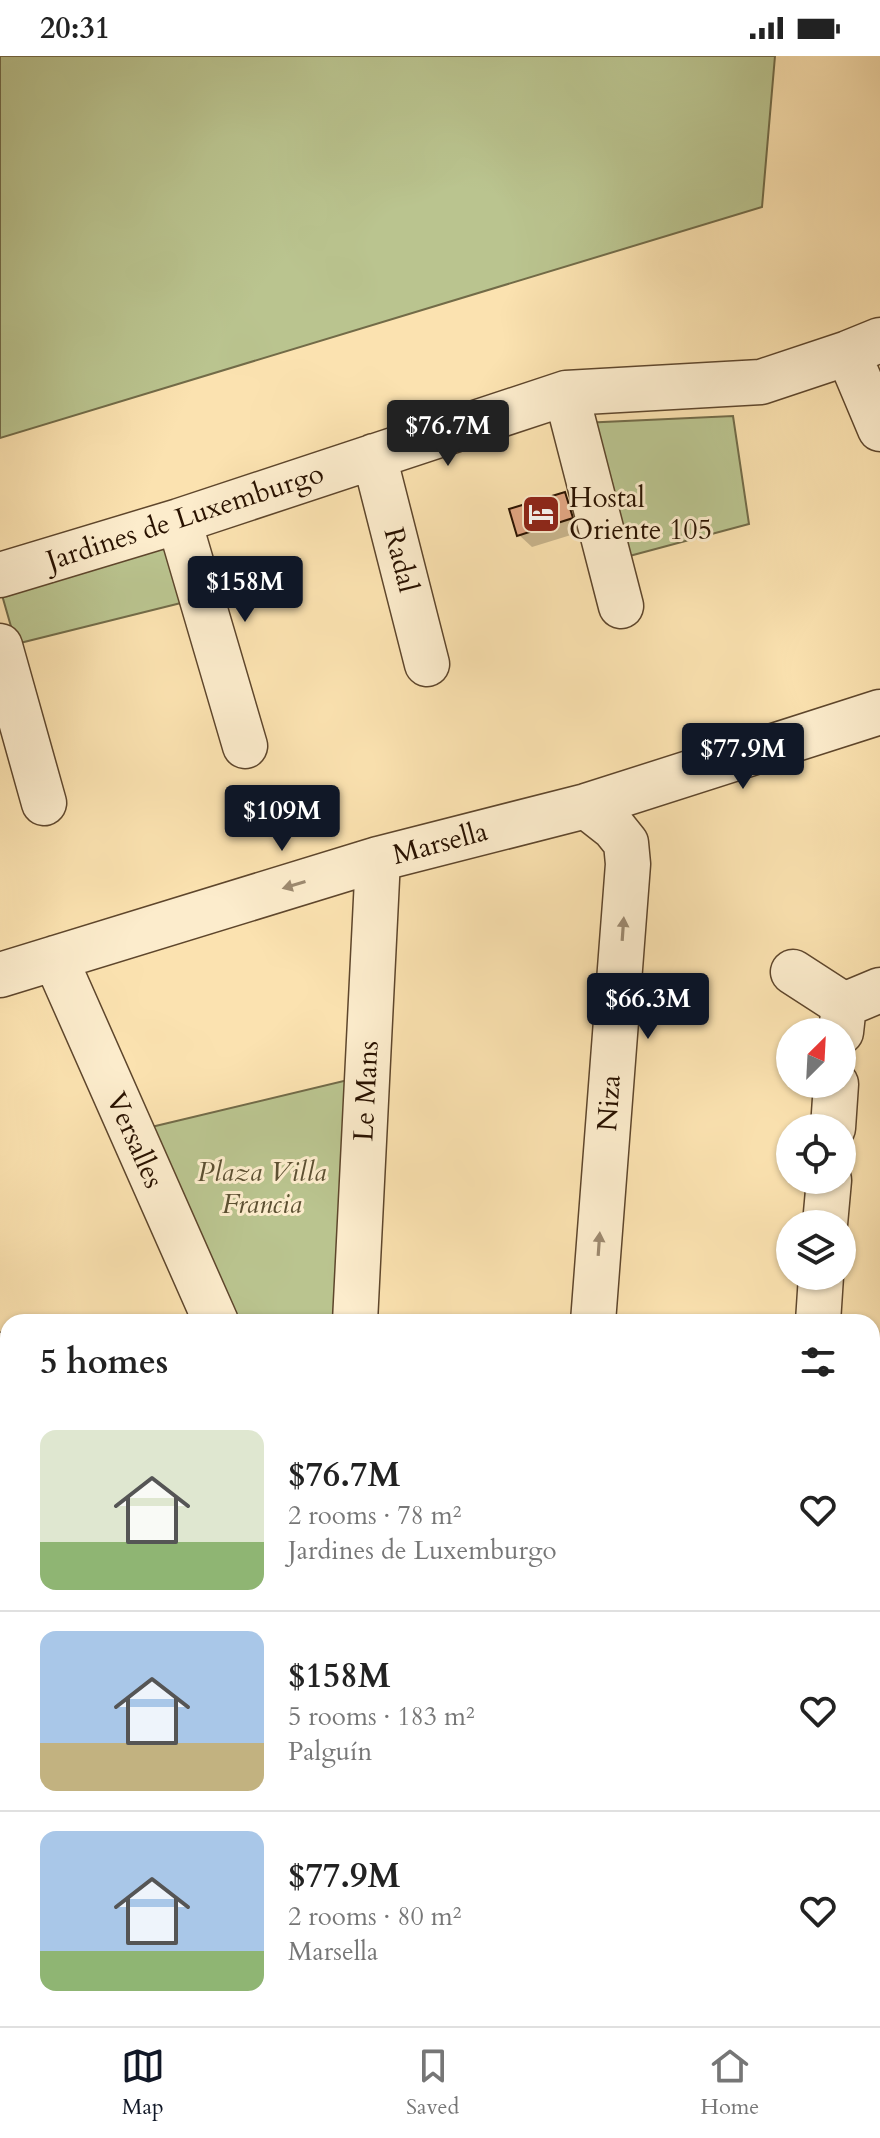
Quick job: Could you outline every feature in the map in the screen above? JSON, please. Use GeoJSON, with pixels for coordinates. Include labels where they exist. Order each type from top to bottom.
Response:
{"type":"FeatureCollection","features":[{"type":"Feature","properties":{"kind":"street","name":"Jardines de Luxemburgo"},"geometry":{"type":"LineString","coordinates":[[0,575],[179,521],[566,393],[761,382],[872,340]]}},
{"type":"Feature","properties":{"kind":"street"},"geometry":{"type":"LineString","coordinates":[[872,340],[880,429]]}},
{"type":"Feature","properties":{"kind":"street"},"geometry":{"type":"LineString","coordinates":[[566,393],[621,606]]}},
{"type":"Feature","properties":{"kind":"street","name":"Radal"},"geometry":{"type":"LineString","coordinates":[[374,456],[427,664]]}},
{"type":"Feature","properties":{"kind":"street"},"geometry":{"type":"LineString","coordinates":[[179,521],[245,746]]}},
{"type":"Feature","properties":{"kind":"street"},"geometry":{"type":"LineString","coordinates":[[0,646],[44,803]]}},
{"type":"Feature","properties":{"kind":"street","name":"Marsella"},"geometry":{"type":"LineString","coordinates":[[0,975],[378,859],[586,806],[880,712]]}},
{"type":"Feature","properties":{"kind":"street","name":"Niza"},"geometry":{"type":"LineString","coordinates":[[586,806],[614,828],[626,843],[628,864],[594,1314]]}},
{"type":"Feature","properties":{"kind":"street","name":"Le Mans"},"geometry":{"type":"LineString","coordinates":[[355,1314],[378,859]]}},
{"type":"Feature","properties":{"kind":"street","name":"Versalles"},"geometry":{"type":"LineString","coordinates":[[55,958],[212,1314]]}},
{"type":"Feature","properties":{"kind":"street"},"geometry":{"type":"LineString","coordinates":[[793,972],[855,1009]]}},
{"type":"Feature","properties":{"kind":"street"},"geometry":{"type":"LineString","coordinates":[[819,1314],[820,1290]]}},
{"type":"Feature","properties":{"kind":"green space"},"geometry":{"type":"Polygon","coordinates":[[[0,56],[775,56],[762,207],[0,438],[0,56]]]}},
{"type":"Feature","properties":{"kind":"green space"},"geometry":{"type":"Polygon","coordinates":[[[733,416],[749,524],[622,558],[582,423],[733,416]]]}},
{"type":"Feature","properties":{"kind":"green space"},"geometry":{"type":"Polygon","coordinates":[[[171,534],[189,601],[16,644],[0,588],[171,534]]]}},
{"type":"Feature","properties":{"kind":"green space","name":"Plaza Villa Francia"},"geometry":{"type":"Polygon","coordinates":[[[352,1079],[340,1314],[226,1314],[143,1129],[352,1079]]]}},
{"type":"Feature","properties":{"kind":"building","name":"Hostal Oriente 105"},"geometry":{"type":"Polygon","coordinates":[[[565,492],[573,518],[517,536],[509,509],[565,492]]]}},
{"type":"Feature","properties":{"kind":"place","name":"Hostal Oriente 105"},"geometry":{"type":"Point","coordinates":[541,514]}}]}
